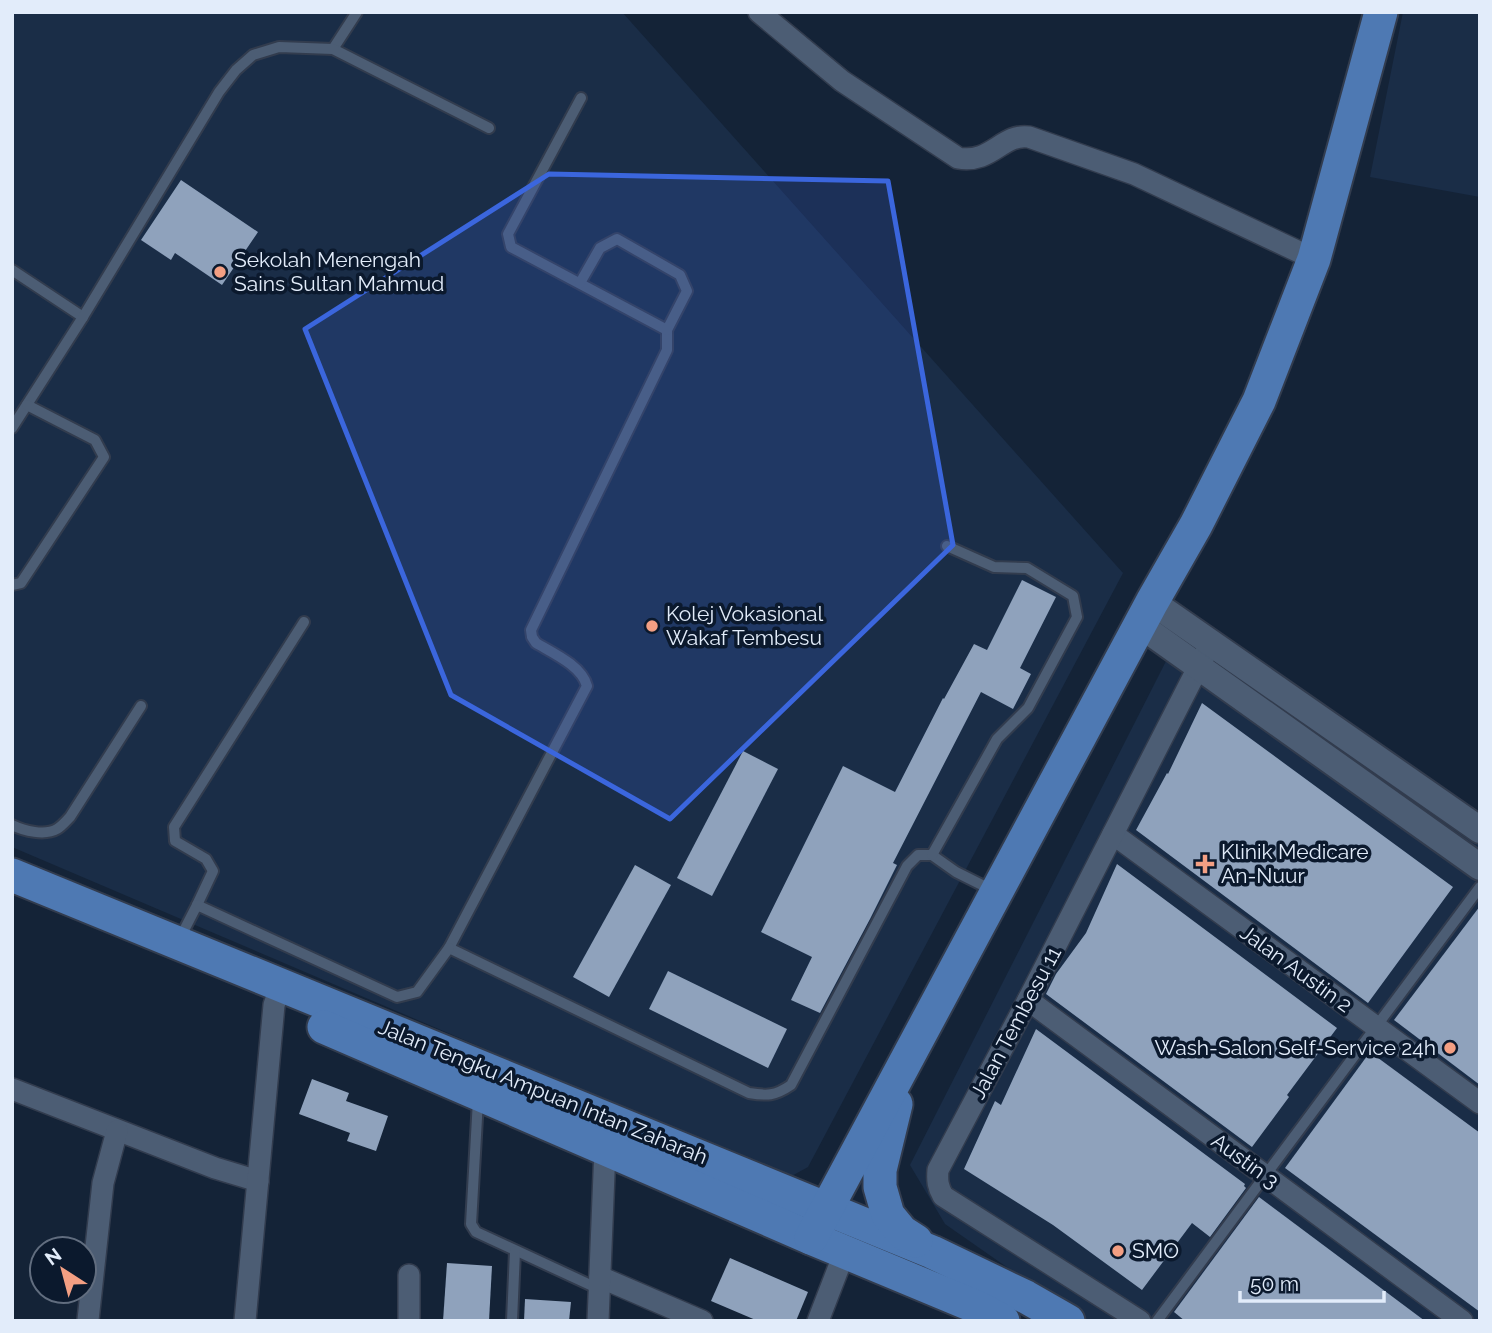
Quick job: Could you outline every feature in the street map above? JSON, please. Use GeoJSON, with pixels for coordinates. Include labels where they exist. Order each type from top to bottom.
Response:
{"type":"FeatureCollection","features":[{"type":"Feature","properties":{"kind":"main road"},"geometry":{"type":"LineString","coordinates":[[818,1224],[1196,525],[1259,401],[1314,259],[1381,12]]}},
{"type":"Feature","properties":{"kind":"main road","name":"Jalan Tengku Ampuan Intan Zaharah"},"geometry":{"type":"LineString","coordinates":[[12,875],[177,942],[478,1094],[605,1149],[818,1224],[932,1252],[1026,1297],[1068,1321]]}},
{"type":"Feature","properties":{"kind":"main road","name":"Jalan Tengku Ampuan Intan Zaharah"},"geometry":{"type":"LineString","coordinates":[[12,891],[766,1184],[818,1224],[845,1251],[979,1308],[1003,1321]]}},
{"type":"Feature","properties":{"kind":"main road"},"geometry":{"type":"LineString","coordinates":[[908,1058],[880,1170],[880,1187],[888,1215],[902,1232],[932,1252]]}},
{"type":"Feature","properties":{"kind":"main road"},"geometry":{"type":"LineString","coordinates":[[766,1184],[794,1190],[814,1184],[855,1156]]}},
{"type":"Feature","properties":{"kind":"street"},"geometry":{"type":"LineString","coordinates":[[759,12],[842,81],[958,158],[966,160],[982,157],[1016,137],[1029,138],[1134,174],[1314,259]]}},
{"type":"Feature","properties":{"kind":"street"},"geometry":{"type":"LineString","coordinates":[[1146,614],[1211,643],[1480,830]]}},
{"type":"Feature","properties":{"kind":"street"},"geometry":{"type":"LineString","coordinates":[[1146,614],[1198,667],[1480,867]]}},
{"type":"Feature","properties":{"kind":"street","name":"Jalan Tembesu 11"},"geometry":{"type":"LineString","coordinates":[[1140,1321],[943,1196],[938,1187],[938,1170],[1211,643]]}},
{"type":"Feature","properties":{"kind":"street","name":"Jalan Austin 2"},"geometry":{"type":"LineString","coordinates":[[1113,834],[1480,1103]]}},
{"type":"Feature","properties":{"kind":"street"},"geometry":{"type":"LineString","coordinates":[[245,1321],[278,995]]}},
{"type":"Feature","properties":{"kind":"street","name":"Austin 3"},"geometry":{"type":"LineString","coordinates":[[1028,1000],[1462,1321]]}},
{"type":"Feature","properties":{"kind":"street"},"geometry":{"type":"LineString","coordinates":[[12,1089],[215,1168],[258,1181]]}},
{"type":"Feature","properties":{"kind":"street"},"geometry":{"type":"LineString","coordinates":[[88,1320],[103,1183],[117,1131]]}},
{"type":"Feature","properties":{"kind":"street"},"geometry":{"type":"LineString","coordinates":[[598,1321],[605,1149]]}},
{"type":"Feature","properties":{"kind":"street"},"geometry":{"type":"LineString","coordinates":[[818,1321],[845,1251]]}},
{"type":"Feature","properties":{"kind":"street"},"geometry":{"type":"LineString","coordinates":[[409,1275],[409,1321]]}},
{"type":"Feature","properties":{"kind":"street"},"geometry":{"type":"LineString","coordinates":[[600,1283],[702,1321]]}},
{"type":"Feature","properties":{"kind":"lane"},"geometry":{"type":"LineString","coordinates":[[333,49],[357,12]]}},
{"type":"Feature","properties":{"kind":"lane"},"geometry":{"type":"LineString","coordinates":[[12,428],[83,317],[219,92],[236,70],[253,55],[279,47],[333,49],[489,128]]}},
{"type":"Feature","properties":{"kind":"lane"},"geometry":{"type":"LineString","coordinates":[[581,98],[508,234],[510,247],[667,330]]}},
{"type":"Feature","properties":{"kind":"lane"},"geometry":{"type":"LineString","coordinates":[[197,905],[397,997],[417,992],[449,948],[587,686],[585,677],[579,670],[536,643],[531,630],[667,351],[667,330],[687,291],[680,275],[617,239],[600,248],[580,283]]}},
{"type":"Feature","properties":{"kind":"lane"},"geometry":{"type":"LineString","coordinates":[[12,270],[83,317]]}},
{"type":"Feature","properties":{"kind":"lane"},"geometry":{"type":"LineString","coordinates":[[12,585],[21,583],[104,457],[95,440],[27,405]]}},
{"type":"Feature","properties":{"kind":"lane"},"geometry":{"type":"LineString","coordinates":[[932,855],[997,739],[1028,708],[1077,617],[1073,596],[1027,568],[994,567],[947,546]]}},
{"type":"Feature","properties":{"kind":"lane"},"geometry":{"type":"LineString","coordinates":[[177,942],[213,871],[206,859],[176,841],[174,827],[304,622]]}},
{"type":"Feature","properties":{"kind":"lane"},"geometry":{"type":"LineString","coordinates":[[12,825],[46,832],[57,829],[70,817],[141,706]]}},
{"type":"Feature","properties":{"kind":"lane"},"geometry":{"type":"LineString","coordinates":[[449,948],[749,1093],[766,1096],[791,1085],[907,866],[918,855],[932,855],[956,872],[997,892]]}},
{"type":"Feature","properties":{"kind":"lane"},"geometry":{"type":"LineString","coordinates":[[1157,1321],[1480,887]]}},
{"type":"Feature","properties":{"kind":"lane"},"geometry":{"type":"LineString","coordinates":[[478,1094],[471,1224],[476,1232],[515,1251],[600,1283]]}},
{"type":"Feature","properties":{"kind":"lane"},"geometry":{"type":"LineString","coordinates":[[512,1321],[515,1251]]}},
{"type":"Feature","properties":{"kind":"highlighted area"},"geometry":{"type":"Polygon","coordinates":[[[549,174],[888,181],[953,545],[670,819],[451,695],[305,329],[549,174]]]}},
{"type":"Feature","properties":{"kind":"shaded area","name":"Kolej Vokasional Wakaf Tembesu"},"geometry":{"type":"Polygon","coordinates":[[[12,12],[622,12],[1123,573],[808,1167],[788,1178],[12,847],[12,12]]]}},
{"type":"Feature","properties":{"kind":"shaded area"},"geometry":{"type":"Polygon","coordinates":[[[1403,12],[1480,12],[1480,197],[1370,177],[1403,12]]]}},
{"type":"Feature","properties":{"kind":"shaded area"},"geometry":{"type":"Polygon","coordinates":[[[1190,614],[1480,814],[1480,1321],[1084,1321],[945,1224],[910,1165],[1190,614]]]}},
{"type":"Feature","properties":{"kind":"building"},"geometry":{"type":"Polygon","coordinates":[[[181,180],[258,232],[222,285],[175,253],[171,260],[141,240],[181,180]]]}},
{"type":"Feature","properties":{"kind":"building"},"geometry":{"type":"Polygon","coordinates":[[[1022,580],[1056,597],[1020,668],[1031,674],[1013,709],[981,692],[893,863],[897,865],[870,919],[820,1013],[791,1000],[812,957],[761,932],[843,766],[895,792],[974,644],[987,650],[1022,580]]]}},
{"type":"Feature","properties":{"kind":"building"},"geometry":{"type":"Polygon","coordinates":[[[1202,703],[1453,887],[1368,1003],[1136,830],[1168,774],[1202,703]]]}},
{"type":"Feature","properties":{"kind":"building"},"geometry":{"type":"Polygon","coordinates":[[[743,751],[778,769],[712,896],[677,878],[743,751]]]}},
{"type":"Feature","properties":{"kind":"building"},"geometry":{"type":"Polygon","coordinates":[[[1117,864],[1337,1028],[1252,1147],[1046,994],[1056,974],[1086,933],[1117,864]]]}},
{"type":"Feature","properties":{"kind":"building"},"geometry":{"type":"Polygon","coordinates":[[[635,865],[671,885],[609,997],[573,977],[635,865]]]}},
{"type":"Feature","properties":{"kind":"building"},"geometry":{"type":"Polygon","coordinates":[[[1480,906],[1480,1085],[1394,1020],[1480,906]]]}},
{"type":"Feature","properties":{"kind":"building"},"geometry":{"type":"Polygon","coordinates":[[[668,971],[787,1029],[768,1068],[649,1009],[668,971]]]}},
{"type":"Feature","properties":{"kind":"building"},"geometry":{"type":"Polygon","coordinates":[[[1036,1029],[1245,1184],[1246,1188],[1210,1237],[1192,1223],[1142,1290],[1053,1225],[964,1169],[995,1101],[1001,1105],[1036,1029]]]}},
{"type":"Feature","properties":{"kind":"building"},"geometry":{"type":"Polygon","coordinates":[[[1370,1052],[1480,1133],[1480,1312],[1285,1168],[1370,1052]]]}},
{"type":"Feature","properties":{"kind":"building"},"geometry":{"type":"Polygon","coordinates":[[[312,1079],[349,1093],[346,1101],[388,1116],[376,1151],[347,1141],[350,1133],[299,1114],[312,1079]]]}},
{"type":"Feature","properties":{"kind":"building"},"geometry":{"type":"Polygon","coordinates":[[[1259,1197],[1425,1321],[1185,1321],[1174,1312],[1259,1197]]]}},
{"type":"Feature","properties":{"kind":"building"},"geometry":{"type":"Polygon","coordinates":[[[730,1258],[808,1292],[796,1321],[758,1321],[711,1301],[730,1258]]]}},
{"type":"Feature","properties":{"kind":"building"},"geometry":{"type":"Polygon","coordinates":[[[447,1263],[492,1266],[489,1321],[443,1321],[447,1263]]]}},
{"type":"Feature","properties":{"kind":"building"},"geometry":{"type":"Polygon","coordinates":[[[525,1299],[571,1302],[569,1321],[524,1321],[525,1299]]]}},
{"type":"Feature","properties":{"kind":"place","name":"Sekolah Menengah Sains Sultan Mahmud"},"geometry":{"type":"Point","coordinates":[220,272]}},
{"type":"Feature","properties":{"kind":"place","name":"Kolej Vokasional Wakaf Tembesu"},"geometry":{"type":"Point","coordinates":[652,626]}},
{"type":"Feature","properties":{"kind":"place","name":"Klinik Medicare An-Nuur"},"geometry":{"type":"Point","coordinates":[1205,864]}},
{"type":"Feature","properties":{"kind":"place","name":"Wash-Salon Self-Service 24h"},"geometry":{"type":"Point","coordinates":[1450,1048]}},
{"type":"Feature","properties":{"kind":"place","name":"SMO"},"geometry":{"type":"Point","coordinates":[1118,1251]}}]}
